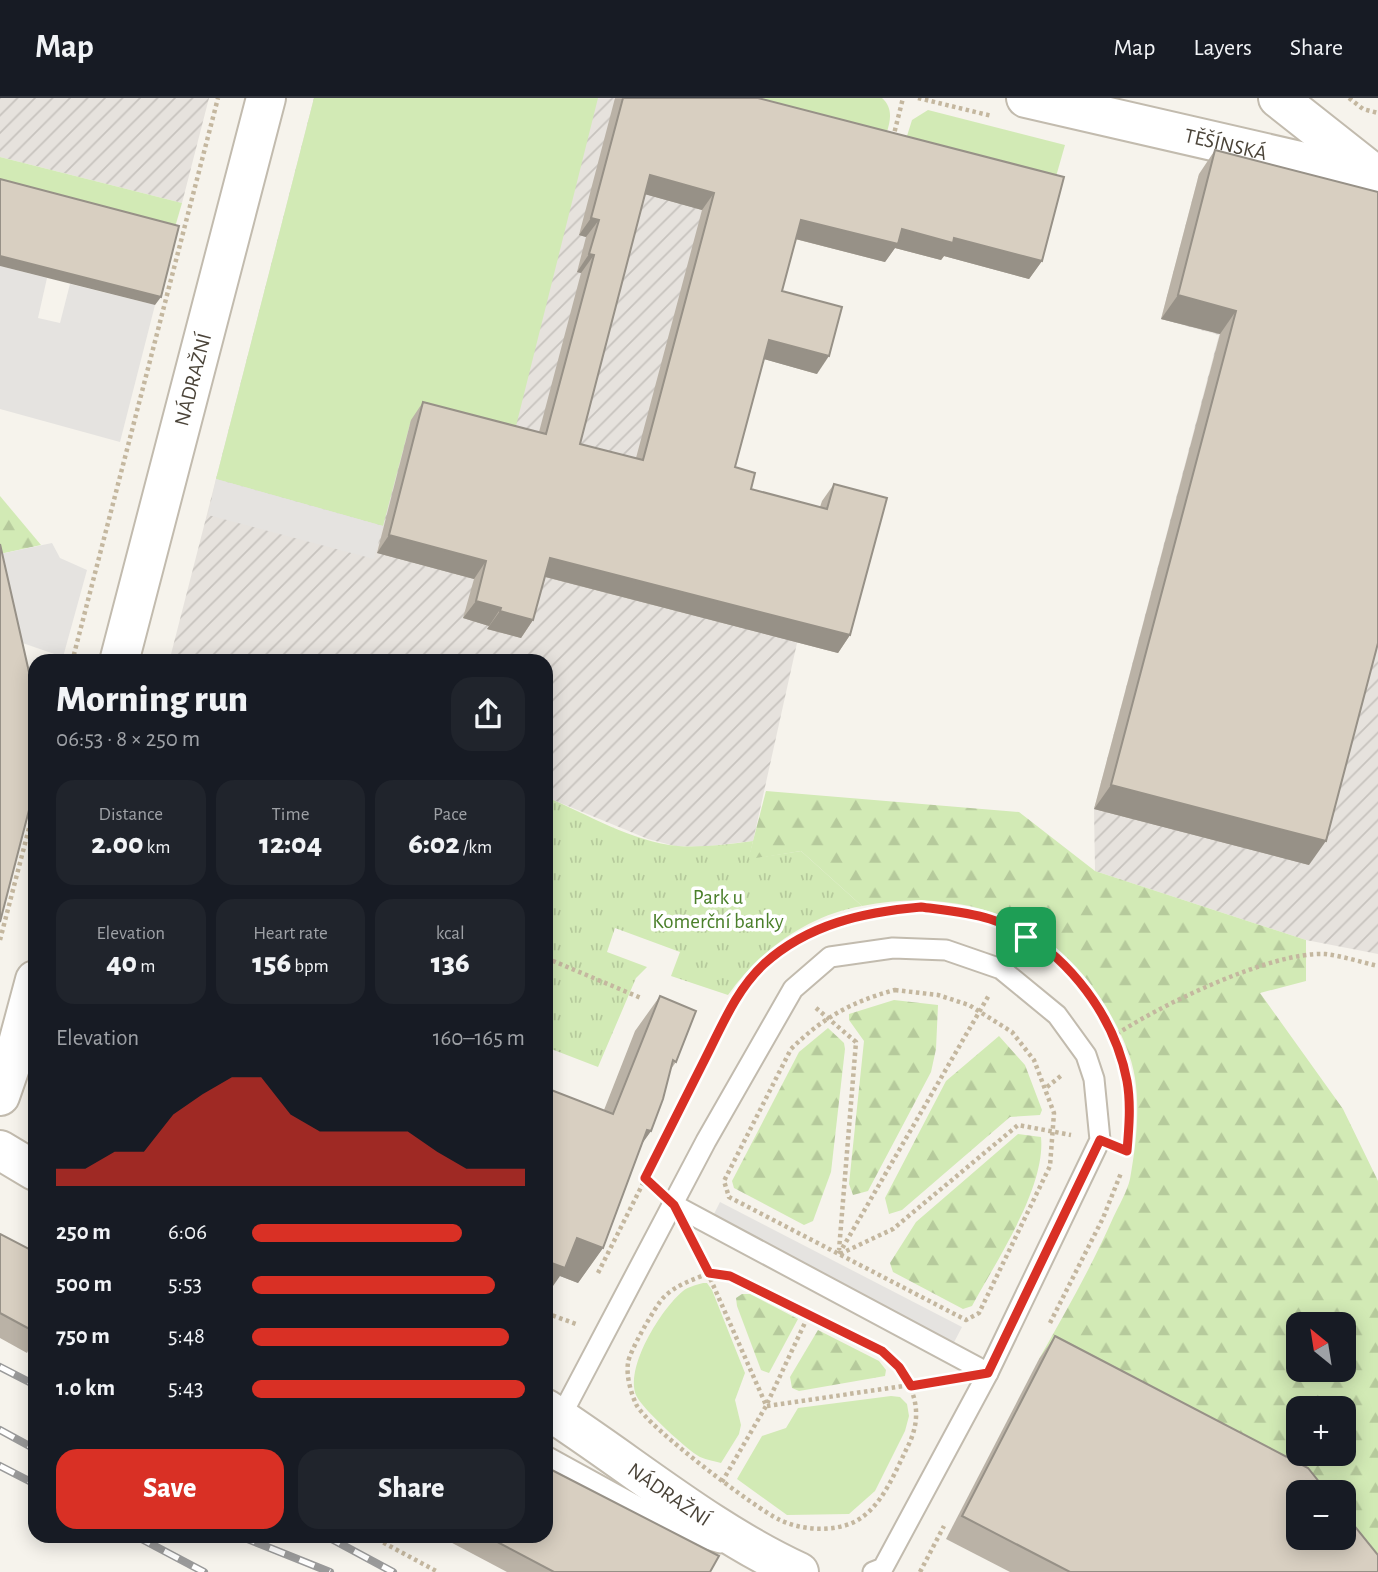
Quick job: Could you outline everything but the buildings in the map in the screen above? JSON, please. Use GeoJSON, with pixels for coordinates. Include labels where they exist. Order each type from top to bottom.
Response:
{"type":"FeatureCollection","features":[{"type":"Feature","properties":{"kind":"street","name":"NÁDRAŽNÍ"},"geometry":{"type":"LineString","coordinates":[[120,654],[266,98]]}},
{"type":"Feature","properties":{"kind":"street","name":"TĚŠÍNSKÁ"},"geometry":{"type":"LineString","coordinates":[[1026,98],[1081,103],[1142,124],[1378,178]]}},
{"type":"Feature","properties":{"kind":"street"},"geometry":{"type":"LineString","coordinates":[[1278,98],[1378,178]]}},
{"type":"Feature","properties":{"kind":"street"},"geometry":{"type":"LineString","coordinates":[[0,1096],[28,1006]]}},
{"type":"Feature","properties":{"kind":"street"},"geometry":{"type":"LineString","coordinates":[[0,1150],[28,1167]]}},
{"type":"Feature","properties":{"kind":"street","name":"NÁDRAŽNÍ"},"geometry":{"type":"LineString","coordinates":[[553,1413],[764,1556],[799,1572]]}},
{"type":"Feature","properties":{"kind":"lane"},"geometry":{"type":"LineString","coordinates":[[1142,124],[1171,147],[1378,197]]}},
{"type":"Feature","properties":{"kind":"lane"},"geometry":{"type":"LineString","coordinates":[[553,1413],[674,1205],[706,1141],[793,989],[830,957],[893,948],[946,950],[1001,969],[1057,1016],[1086,1055],[1094,1079],[1100,1140],[988,1373],[883,1568],[873,1572]]}},
{"type":"Feature","properties":{"kind":"lane"},"geometry":{"type":"LineString","coordinates":[[674,1205],[988,1373]]}},
{"type":"Feature","properties":{"kind":"lane"},"geometry":{"type":"LineString","coordinates":[[553,1460],[686,1533],[764,1556]]}},
{"type":"Feature","properties":{"kind":"path"},"geometry":{"type":"LineString","coordinates":[[74,654],[218,98]]}},
{"type":"Feature","properties":{"kind":"path"},"geometry":{"type":"LineString","coordinates":[[890,152],[903,98]]}},
{"type":"Feature","properties":{"kind":"path"},"geometry":{"type":"LineString","coordinates":[[1349,98],[1363,109],[1378,113]]}},
{"type":"Feature","properties":{"kind":"path"},"geometry":{"type":"LineString","coordinates":[[0,940],[28,832]]}},
{"type":"Feature","properties":{"kind":"path"},"geometry":{"type":"LineString","coordinates":[[827,926],[869,912],[921,907],[992,920],[1052,954],[1084,988],[1104,1017],[1117,1048]]}},
{"type":"Feature","properties":{"kind":"path"},"geometry":{"type":"LineString","coordinates":[[597,1275],[738,994],[764,964],[805,937]]}},
{"type":"Feature","properties":{"kind":"path"},"geometry":{"type":"LineString","coordinates":[[723,1481],[766,1406],[839,1254],[981,1011],[1001,969],[1026,937]]}},
{"type":"Feature","properties":{"kind":"path"},"geometry":{"type":"LineString","coordinates":[[1131,1024],[1257,965],[1324,954],[1378,965]]}},
{"type":"Feature","properties":{"kind":"path"},"geometry":{"type":"LineString","coordinates":[[553,961],[640,998]]}},
{"type":"Feature","properties":{"kind":"path"},"geometry":{"type":"LineString","coordinates":[[764,964],[856,1042],[839,1254]]}},
{"type":"Feature","properties":{"kind":"path"},"geometry":{"type":"LineString","coordinates":[[894,990],[937,995],[981,1011],[1012,1032],[1034,1060],[1054,1113],[1050,1166],[979,1313],[966,1320],[729,1197],[724,1181],[790,1049],[827,1017],[863,999],[894,990]]}},
{"type":"Feature","properties":{"kind":"path"},"geometry":{"type":"LineString","coordinates":[[839,1254],[893,1230],[1018,1125],[1100,1140],[1127,1151],[1119,1181],[1044,1334]]}},
{"type":"Feature","properties":{"kind":"path"},"geometry":{"type":"LineString","coordinates":[[645,1178],[674,1205],[709,1273],[766,1406]]}},
{"type":"Feature","properties":{"kind":"path"},"geometry":{"type":"LineString","coordinates":[[709,1273],[730,1276],[882,1351],[899,1367],[911,1386],[918,1414],[916,1432],[881,1500],[853,1523],[816,1530],[780,1520],[723,1481],[637,1408],[629,1386],[627,1362],[663,1299],[679,1286],[709,1273]]}},
{"type":"Feature","properties":{"kind":"path"},"geometry":{"type":"LineString","coordinates":[[569,1334],[580,1311]]}},
{"type":"Feature","properties":{"kind":"path"},"geometry":{"type":"LineString","coordinates":[[553,1315],[575,1323]]}},
{"type":"Feature","properties":{"kind":"path"},"geometry":{"type":"LineString","coordinates":[[766,1406],[988,1373]]}},
{"type":"Feature","properties":{"kind":"path"},"geometry":{"type":"LineString","coordinates":[[920,1572],[945,1524]]}},
{"type":"Feature","properties":{"kind":"path"},"geometry":{"type":"LineString","coordinates":[[384,1543],[438,1572]]}},
{"type":"Feature","properties":{"kind":"shaded area"},"geometry":{"type":"Polygon","coordinates":[[[0,98],[209,98],[182,203],[0,157],[0,98]]]}},
{"type":"Feature","properties":{"kind":"shaded area"},"geometry":{"type":"Polygon","coordinates":[[[314,98],[731,98],[757,358],[723,485],[815,526],[797,643],[753,841],[702,847],[675,846],[648,839],[553,800],[553,654],[171,654],[314,98]]]}},
{"type":"Feature","properties":{"kind":"shaded area"},"geometry":{"type":"Polygon","coordinates":[[[1199,174],[1346,213],[1378,343],[1378,954],[1306,940],[1095,871],[1094,809],[1219,335],[1161,319],[1199,174]]]}},
{"type":"Feature","properties":{"kind":"shaded area"},"geometry":{"type":"Polygon","coordinates":[[[0,266],[47,278],[38,318],[60,323],[70,284],[155,305],[120,442],[0,409],[0,266]]]}},
{"type":"Feature","properties":{"kind":"shaded area"},"geometry":{"type":"Polygon","coordinates":[[[216,479],[383,526],[374,559],[208,515],[216,479]]]}},
{"type":"Feature","properties":{"kind":"shaded area"},"geometry":{"type":"Polygon","coordinates":[[[52,543],[60,558],[87,570],[64,654],[54,654],[11,639],[0,554],[52,543]]]}},
{"type":"Feature","properties":{"kind":"shaded area"},"geometry":{"type":"Polygon","coordinates":[[[720,1202],[962,1327],[949,1352],[709,1224],[720,1202]]]}},
{"type":"Feature","properties":{"kind":"green space"},"geometry":{"type":"Polygon","coordinates":[[[314,98],[598,98],[511,446],[411,420],[383,526],[216,479],[314,98]]]}},
{"type":"Feature","properties":{"kind":"green space"},"geometry":{"type":"Polygon","coordinates":[[[731,98],[882,98],[887,104],[890,116],[881,149],[731,98]]]}},
{"type":"Feature","properties":{"kind":"green space"},"geometry":{"type":"Polygon","coordinates":[[[928,110],[1065,145],[1051,194],[901,155],[912,120],[928,110]]]}},
{"type":"Feature","properties":{"kind":"green space"},"geometry":{"type":"Polygon","coordinates":[[[0,157],[182,203],[173,234],[0,189],[0,157]]]}},
{"type":"Feature","properties":{"kind":"green space"},"geometry":{"type":"Polygon","coordinates":[[[0,496],[41,545],[0,554],[0,496]]]}},
{"type":"Feature","properties":{"kind":"green space"},"geometry":{"type":"Polygon","coordinates":[[[766,791],[1019,812],[1095,871],[1306,940],[1306,981],[1260,993],[1343,1109],[1378,1181],[1378,1572],[1356,1550],[1356,1480],[1286,1480],[1286,1488],[1039,1359],[1087,1272],[1125,1194],[1136,1141],[1136,1090],[1130,1059],[1110,1013],[1083,975],[1058,950],[1030,930],[1000,915],[968,906],[934,901],[899,901],[862,906],[801,851],[748,860],[766,791]]]}},
{"type":"Feature","properties":{"kind":"green space","name":"Park u Komerční banky"},"geometry":{"type":"Polygon","coordinates":[[[553,800],[627,833],[661,843],[697,846],[753,841],[749,859],[801,851],[862,906],[823,918],[786,937],[754,964],[728,995],[671,976],[680,952],[615,928],[607,952],[647,967],[636,978],[598,1067],[553,1050],[553,800]]]}},
{"type":"Feature","properties":{"kind":"green space"},"geometry":{"type":"Polygon","coordinates":[[[894,1000],[938,1005],[936,1049],[931,1072],[868,1191],[853,1195],[849,1184],[864,1041],[849,1020],[849,1014],[894,1000]]]}},
{"type":"Feature","properties":{"kind":"green space"},"geometry":{"type":"Polygon","coordinates":[[[828,1028],[844,1043],[845,1049],[831,1172],[813,1221],[804,1225],[734,1188],[732,1181],[799,1052],[828,1028]]]}},
{"type":"Feature","properties":{"kind":"green space"},"geometry":{"type":"Polygon","coordinates":[[[999,1036],[1025,1065],[1042,1110],[1040,1115],[1010,1117],[902,1210],[889,1214],[885,1198],[946,1081],[999,1036]]]}},
{"type":"Feature","properties":{"kind":"green space"},"geometry":{"type":"Polygon","coordinates":[[[1018,1134],[1041,1137],[1036,1179],[1006,1246],[972,1306],[963,1309],[893,1272],[890,1263],[916,1222],[1018,1134]]]}},
{"type":"Feature","properties":{"kind":"green space"},"geometry":{"type":"Polygon","coordinates":[[[707,1283],[712,1290],[745,1373],[735,1400],[741,1425],[739,1434],[721,1463],[700,1457],[676,1438],[641,1403],[634,1385],[640,1356],[665,1311],[683,1291],[707,1283]]]}},
{"type":"Feature","properties":{"kind":"green space"},"geometry":{"type":"Polygon","coordinates":[[[742,1294],[750,1294],[798,1319],[769,1373],[761,1370],[737,1306],[736,1298],[742,1294]]]}},
{"type":"Feature","properties":{"kind":"green space"},"geometry":{"type":"Polygon","coordinates":[[[818,1330],[879,1361],[886,1370],[885,1376],[799,1391],[792,1388],[790,1377],[818,1330]]]}},
{"type":"Feature","properties":{"kind":"green space"},"geometry":{"type":"Polygon","coordinates":[[[900,1397],[907,1404],[909,1416],[905,1431],[875,1491],[849,1514],[787,1515],[737,1479],[762,1436],[786,1428],[798,1408],[900,1397]]]}},
{"type":"Feature","properties":{"kind":"railway"},"geometry":{"type":"LineString","coordinates":[[0,1367],[28,1381]]}},
{"type":"Feature","properties":{"kind":"railway"},"geometry":{"type":"LineString","coordinates":[[0,1430],[28,1445]]}},
{"type":"Feature","properties":{"kind":"railway"},"geometry":{"type":"LineString","coordinates":[[0,1466],[28,1480]]}},
{"type":"Feature","properties":{"kind":"railway"},"geometry":{"type":"LineString","coordinates":[[149,1543],[204,1572]]}},
{"type":"Feature","properties":{"kind":"railway"},"geometry":{"type":"LineString","coordinates":[[258,1543],[330,1572]]}},
{"type":"Feature","properties":{"kind":"railway"},"geometry":{"type":"LineString","coordinates":[[339,1543],[393,1572]]}},
{"type":"Feature","properties":{"kind":"route"},"geometry":{"type":"LineString","coordinates":[[921,907],[960,912],[992,920],[1026,937],[1052,954],[1084,988],[1114,1037],[1127,1081],[1127,1151],[1100,1140],[988,1373],[911,1386],[899,1367],[882,1351],[730,1276],[709,1273],[674,1205],[645,1178],[738,994],[764,964],[794,942],[815,931],[869,912],[921,907]]}}]}
